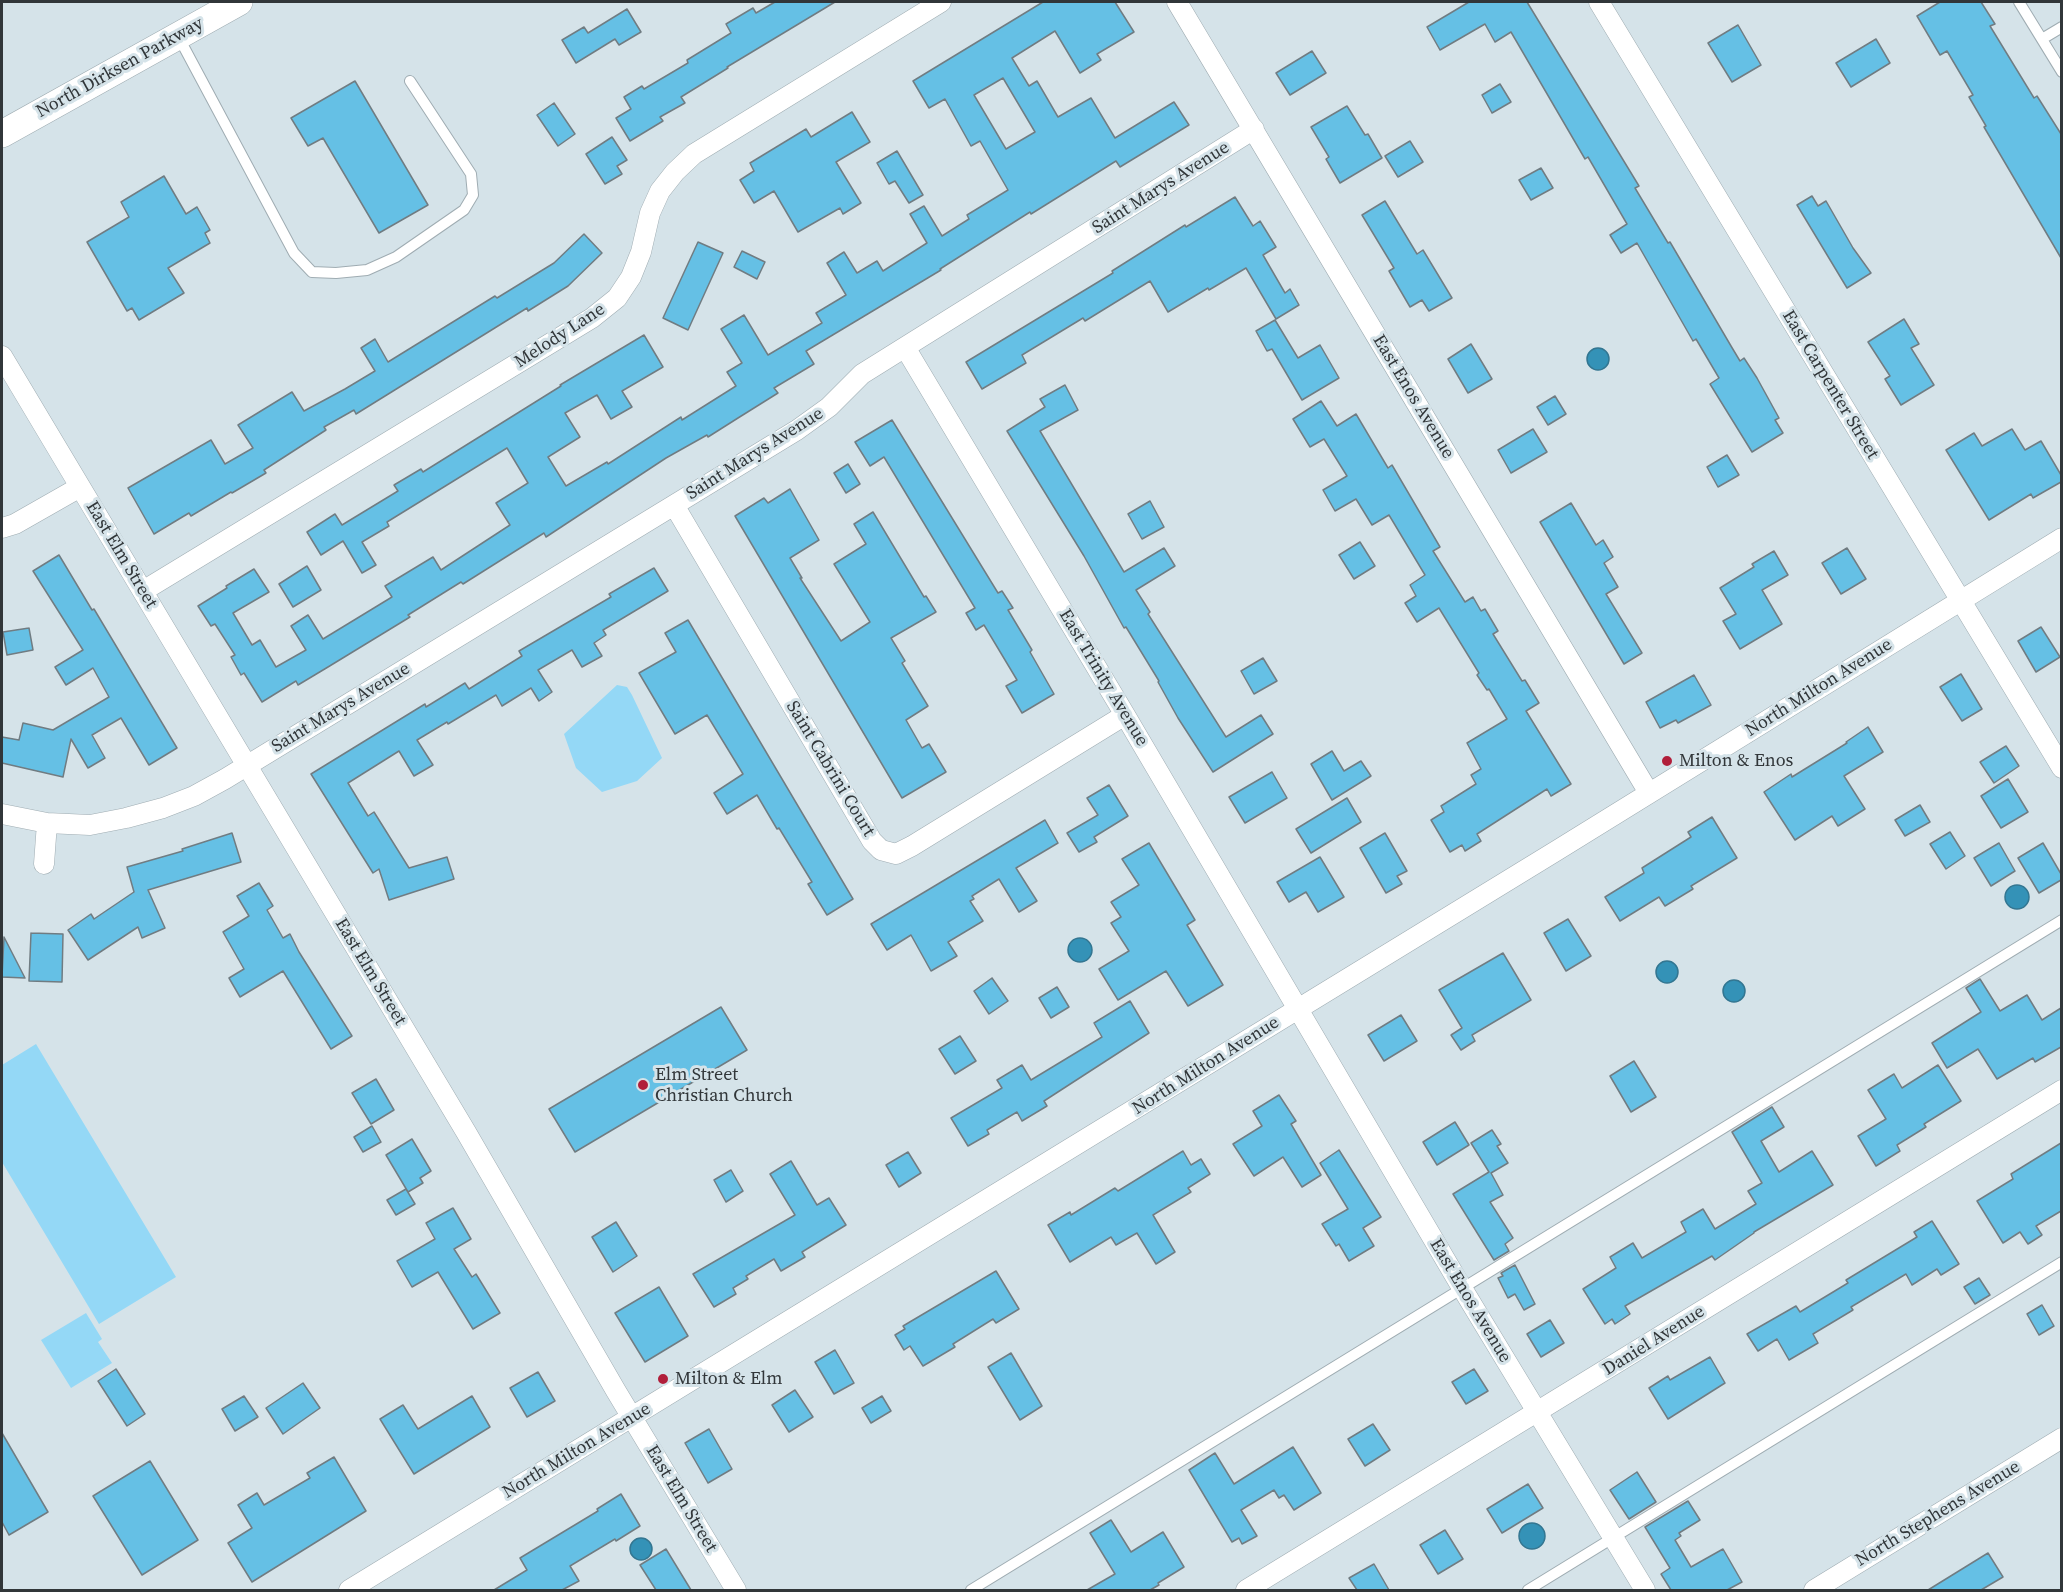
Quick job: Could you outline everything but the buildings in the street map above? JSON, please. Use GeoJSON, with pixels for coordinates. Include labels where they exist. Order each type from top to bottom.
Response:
{"type":"FeatureCollection","features":[{"type":"Feature","properties":{"kind":"main road","name":"North Dirksen Parkway"},"geometry":{"type":"LineString","coordinates":[[2,134],[239,2]]}},
{"type":"Feature","properties":{"kind":"street","name":"Melody Lane"},"geometry":{"type":"LineString","coordinates":[[143,591],[592,318],[617,298],[631,277],[641,252],[650,213],[660,191],[675,172],[694,154],[941,2]]}},
{"type":"Feature","properties":{"kind":"street","name":"East Enos Avenue"},"geometry":{"type":"LineString","coordinates":[[1177,2],[1649,794]]}},
{"type":"Feature","properties":{"kind":"street","name":"East Carpenter Street"},"geometry":{"type":"LineString","coordinates":[[1599,2],[2061,768]]}},
{"type":"Feature","properties":{"kind":"street","name":"Saint Marys Avenue"},"geometry":{"type":"LineString","coordinates":[[2,814],[47,823],[90,825],[154,810],[194,795],[798,430],[829,407],[862,374],[906,349],[1254,129]]}},
{"type":"Feature","properties":{"kind":"street","name":"East Trinity Avenue"},"geometry":{"type":"LineString","coordinates":[[906,349],[1298,1009]]}},
{"type":"Feature","properties":{"kind":"street","name":"East Elm Street"},"geometry":{"type":"LineString","coordinates":[[2,356],[466,1132],[736,1590]]}},
{"type":"Feature","properties":{"kind":"street"},"geometry":{"type":"LineString","coordinates":[[2,528],[15,524],[80,487]]}},
{"type":"Feature","properties":{"kind":"street","name":"Saint Cabrini Court"},"geometry":{"type":"LineString","coordinates":[[674,505],[872,842],[881,850],[896,854],[912,846],[1125,715]]}},
{"type":"Feature","properties":{"kind":"street","name":"North Milton Avenue"},"geometry":{"type":"LineString","coordinates":[[349,1590],[1649,794],[2061,538]]}},
{"type":"Feature","properties":{"kind":"street"},"geometry":{"type":"LineString","coordinates":[[44,864],[47,823]]}},
{"type":"Feature","properties":{"kind":"street","name":"East Enos Avenue"},"geometry":{"type":"LineString","coordinates":[[1298,1009],[1462,1288],[1645,1590]]}},
{"type":"Feature","properties":{"kind":"street","name":"Daniel Avenue"},"geometry":{"type":"LineString","coordinates":[[1246,1590],[1538,1413],[2061,1090]]}},
{"type":"Feature","properties":{"kind":"street","name":"North Stephens Avenue"},"geometry":{"type":"LineString","coordinates":[[1814,1590],[2061,1438]]}},
{"type":"Feature","properties":{"kind":"lane"},"geometry":{"type":"LineString","coordinates":[[2019,2],[2061,72]]}},
{"type":"Feature","properties":{"kind":"lane"},"geometry":{"type":"LineString","coordinates":[[2042,39],[2061,27]]}},
{"type":"Feature","properties":{"kind":"lane"},"geometry":{"type":"LineString","coordinates":[[178,35],[294,253],[312,272],[336,273],[367,270],[396,257],[464,210],[473,195],[471,174],[410,81]]}},
{"type":"Feature","properties":{"kind":"lane"},"geometry":{"type":"LineString","coordinates":[[971,1590],[2061,920]]}},
{"type":"Feature","properties":{"kind":"lane"},"geometry":{"type":"LineString","coordinates":[[1528,1590],[2061,1262]]}},
{"type":"Feature","properties":{"kind":"shaded area"},"geometry":{"type":"Polygon","coordinates":[[[1598,348],[1606,351],[1609,359],[1606,367],[1598,370],[1590,367],[1587,359],[1590,351],[1598,348]]]}},
{"type":"Feature","properties":{"kind":"shaded area"},"geometry":{"type":"Polygon","coordinates":[[[617,685],[627,687],[632,695],[662,758],[637,781],[602,792],[576,768],[564,734],[617,685]]]}},
{"type":"Feature","properties":{"kind":"shaded area"},"geometry":{"type":"Polygon","coordinates":[[[2017,885],[2022,886],[2028,892],[2028,902],[2022,908],[2017,909],[2012,908],[2006,902],[2005,897],[2006,892],[2012,886],[2017,885]]]}},
{"type":"Feature","properties":{"kind":"shaded area"},"geometry":{"type":"Polygon","coordinates":[[[1080,938],[1088,942],[1092,950],[1088,958],[1080,962],[1072,958],[1068,950],[1072,942],[1080,938]]]}},
{"type":"Feature","properties":{"kind":"shaded area"},"geometry":{"type":"Polygon","coordinates":[[[1667,961],[1675,964],[1678,972],[1675,980],[1667,983],[1659,980],[1656,972],[1659,964],[1667,961]]]}},
{"type":"Feature","properties":{"kind":"shaded area"},"geometry":{"type":"Polygon","coordinates":[[[1734,980],[1742,983],[1745,991],[1742,999],[1734,1002],[1726,999],[1723,991],[1726,983],[1734,980]]]}},
{"type":"Feature","properties":{"kind":"shaded area"},"geometry":{"type":"Polygon","coordinates":[[[36,1044],[176,1277],[99,1324],[2,1162],[2,1065],[36,1044]]]}},
{"type":"Feature","properties":{"kind":"shaded area"},"geometry":{"type":"Polygon","coordinates":[[[86,1313],[102,1339],[98,1342],[112,1363],[71,1388],[41,1340],[86,1313]]]}},
{"type":"Feature","properties":{"kind":"shaded area"},"geometry":{"type":"Polygon","coordinates":[[[1532,1523],[1541,1527],[1545,1536],[1541,1545],[1532,1549],[1523,1545],[1519,1536],[1523,1527],[1532,1523]]]}},
{"type":"Feature","properties":{"kind":"shaded area"},"geometry":{"type":"Polygon","coordinates":[[[641,1538],[649,1541],[652,1549],[649,1557],[641,1560],[633,1557],[630,1549],[633,1541],[641,1538]]]}},
{"type":"Feature","properties":{"kind":"place","name":"Milton & Enos"},"geometry":{"type":"Point","coordinates":[1667,761]}},
{"type":"Feature","properties":{"kind":"place","name":"Elm Street Christian Church"},"geometry":{"type":"Point","coordinates":[643,1085]}},
{"type":"Feature","properties":{"kind":"place","name":"Milton & Elm"},"geometry":{"type":"Point","coordinates":[663,1379]}}]}
